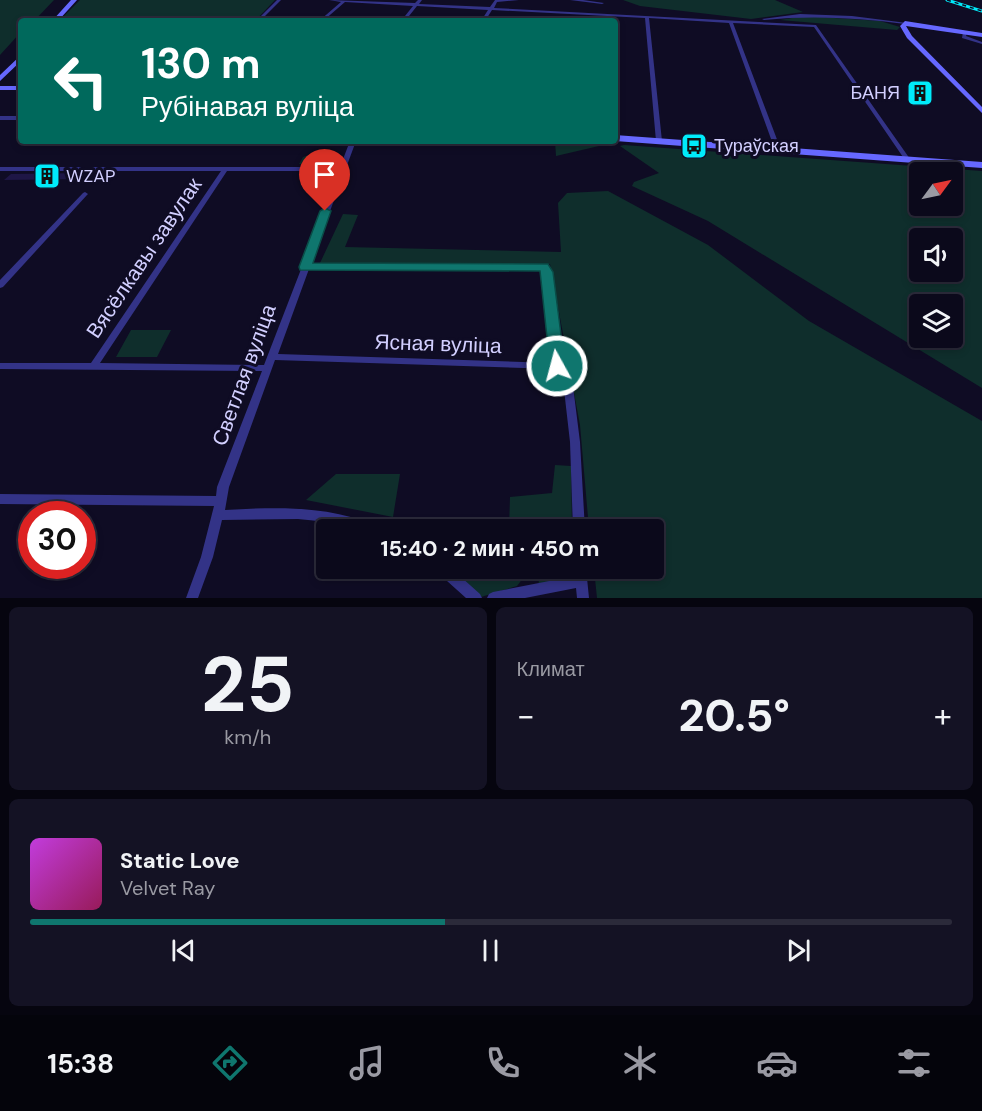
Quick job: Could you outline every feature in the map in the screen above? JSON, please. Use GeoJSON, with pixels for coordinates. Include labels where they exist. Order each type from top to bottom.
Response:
{"type":"FeatureCollection","features":[{"type":"Feature","properties":{"kind":"main road"},"geometry":{"type":"LineString","coordinates":[[57,18],[74,0]]}},
{"type":"Feature","properties":{"kind":"main road"},"geometry":{"type":"LineString","coordinates":[[982,35],[905,23],[904,30],[982,111]]}},
{"type":"Feature","properties":{"kind":"main road"},"geometry":{"type":"LineString","coordinates":[[18,61],[2,84],[18,88]]}},
{"type":"Feature","properties":{"kind":"main road"},"geometry":{"type":"LineString","coordinates":[[618,138],[982,165]]}},
{"type":"Feature","properties":{"kind":"street"},"geometry":{"type":"LineString","coordinates":[[261,18],[279,0]]}},
{"type":"Feature","properties":{"kind":"street"},"geometry":{"type":"LineString","coordinates":[[331,0],[815,26],[907,159]]}},
{"type":"Feature","properties":{"kind":"street"},"geometry":{"type":"LineString","coordinates":[[406,18],[420,0]]}},
{"type":"Feature","properties":{"kind":"street"},"geometry":{"type":"LineString","coordinates":[[485,18],[496,0],[518,0]]}},
{"type":"Feature","properties":{"kind":"street"},"geometry":{"type":"LineString","coordinates":[[572,0],[602,3]]}},
{"type":"Feature","properties":{"kind":"street"},"geometry":{"type":"LineString","coordinates":[[324,18],[344,1]]}},
{"type":"Feature","properties":{"kind":"street"},"geometry":{"type":"LineString","coordinates":[[569,18],[570,13]]}},
{"type":"Feature","properties":{"kind":"street"},"geometry":{"type":"LineString","coordinates":[[730,21],[814,14],[861,16],[905,23]]}},
{"type":"Feature","properties":{"kind":"street"},"geometry":{"type":"LineString","coordinates":[[647,17],[659,141]]}},
{"type":"Feature","properties":{"kind":"street"},"geometry":{"type":"LineString","coordinates":[[776,24],[773,21],[781,17]]}},
{"type":"Feature","properties":{"kind":"street"},"geometry":{"type":"LineString","coordinates":[[730,21],[778,150]]}},
{"type":"Feature","properties":{"kind":"street"},"geometry":{"type":"LineString","coordinates":[[965,33],[964,37],[982,43]]}},
{"type":"Feature","properties":{"kind":"street"},"geometry":{"type":"LineString","coordinates":[[0,118],[18,118]]}},
{"type":"Feature","properties":{"kind":"street"},"geometry":{"type":"LineString","coordinates":[[0,169],[341,169],[352,144]]}},
{"type":"Feature","properties":{"kind":"street","name":"Вясёлкавы завулак"},"geometry":{"type":"LineString","coordinates":[[93,367],[225,169]]}},
{"type":"Feature","properties":{"kind":"street","name":"Светлая вуліца"},"geometry":{"type":"LineString","coordinates":[[192,598],[202,575],[219,515],[223,487],[341,169]]}},
{"type":"Feature","properties":{"kind":"street"},"geometry":{"type":"LineString","coordinates":[[0,285],[85,194]]}},
{"type":"Feature","properties":{"kind":"street"},"geometry":{"type":"LineString","coordinates":[[305,267],[544,267],[547,272],[557,366],[566,370],[575,442],[578,519]]}},
{"type":"Feature","properties":{"kind":"street","name":"Ясная вуліца"},"geometry":{"type":"LineString","coordinates":[[272,357],[557,366]]}},
{"type":"Feature","properties":{"kind":"street"},"geometry":{"type":"LineString","coordinates":[[0,366],[268,368]]}},
{"type":"Feature","properties":{"kind":"street"},"geometry":{"type":"LineString","coordinates":[[0,499],[221,501]]}},
{"type":"Feature","properties":{"kind":"street"},"geometry":{"type":"LineString","coordinates":[[219,515],[291,513],[330,519]]}},
{"type":"Feature","properties":{"kind":"street"},"geometry":{"type":"LineString","coordinates":[[454,579],[476,598]]}},
{"type":"Feature","properties":{"kind":"street"},"geometry":{"type":"LineString","coordinates":[[493,598],[565,579]]}},
{"type":"Feature","properties":{"kind":"street"},"geometry":{"type":"LineString","coordinates":[[581,579],[583,598]]}},
{"type":"Feature","properties":{"kind":"green space"},"geometry":{"type":"Polygon","coordinates":[[[0,0],[54,0],[37,18],[18,18],[18,35],[0,55],[0,0]]]}},
{"type":"Feature","properties":{"kind":"green space"},"geometry":{"type":"Polygon","coordinates":[[[80,0],[275,0],[258,18],[62,18],[80,0]]]}},
{"type":"Feature","properties":{"kind":"green space"},"geometry":{"type":"Polygon","coordinates":[[[623,0],[775,0],[803,12],[751,19],[640,6],[623,0]]]}},
{"type":"Feature","properties":{"kind":"green space"},"geometry":{"type":"Polygon","coordinates":[[[804,16],[880,21],[900,27],[897,30],[780,20],[804,16]]]}},
{"type":"Feature","properties":{"kind":"green space"},"geometry":{"type":"Polygon","coordinates":[[[555,144],[598,144],[599,146],[556,156],[555,144]]]}},
{"type":"Feature","properties":{"kind":"green space"},"geometry":{"type":"Polygon","coordinates":[[[620,146],[909,166],[909,216],[963,216],[963,170],[982,171],[982,388],[916,348],[963,348],[963,294],[909,294],[909,344],[708,221],[632,186],[634,182],[659,173],[620,146]]]}},
{"type":"Feature","properties":{"kind":"green space"},"geometry":{"type":"Polygon","coordinates":[[[312,154],[338,154],[333,164],[299,164],[303,157],[312,154]]]}},
{"type":"Feature","properties":{"kind":"green space"},"geometry":{"type":"Polygon","coordinates":[[[608,191],[708,245],[809,321],[982,421],[982,598],[597,598],[595,579],[664,579],[664,519],[588,519],[580,425],[550,264],[320,263],[343,214],[358,215],[345,247],[561,252],[558,203],[567,193],[608,191]]]}},
{"type":"Feature","properties":{"kind":"green space"},"geometry":{"type":"Polygon","coordinates":[[[131,330],[171,330],[157,357],[116,357],[131,330]]]}},
{"type":"Feature","properties":{"kind":"green space"},"geometry":{"type":"Polygon","coordinates":[[[555,465],[571,466],[572,519],[509,519],[510,497],[552,493],[555,465]]]}},
{"type":"Feature","properties":{"kind":"green space"},"geometry":{"type":"Polygon","coordinates":[[[336,474],[400,474],[393,517],[306,500],[336,474]]]}},
{"type":"Feature","properties":{"kind":"green space"},"geometry":{"type":"Polygon","coordinates":[[[462,579],[522,579],[517,586],[481,597],[462,579]]]}},
{"type":"Feature","properties":{"kind":"green space"},"geometry":{"type":"Polygon","coordinates":[[[539,579],[573,579],[573,581],[538,586],[539,579]]]}},
{"type":"Feature","properties":{"kind":"building","name":"WZAP"},"geometry":{"type":"Polygon","coordinates":[[[90,173],[84,179],[4,180],[11,174],[90,173]]]}},
{"type":"Feature","properties":{"kind":"railway"},"geometry":{"type":"LineString","coordinates":[[947,0],[982,11]]}},
{"type":"Feature","properties":{"kind":"place","name":"БАНЯ"},"geometry":{"type":"Point","coordinates":[920,93]}},
{"type":"Feature","properties":{"kind":"place","name":"Тураўская"},"geometry":{"type":"Point","coordinates":[694,146]}},
{"type":"Feature","properties":{"kind":"place","name":"WZAP"},"geometry":{"type":"Point","coordinates":[47,176]}},
{"type":"Feature","properties":{"kind":"route"},"geometry":{"type":"LineString","coordinates":[[325,211],[305,267],[544,267],[547,272],[557,366]]}}]}
